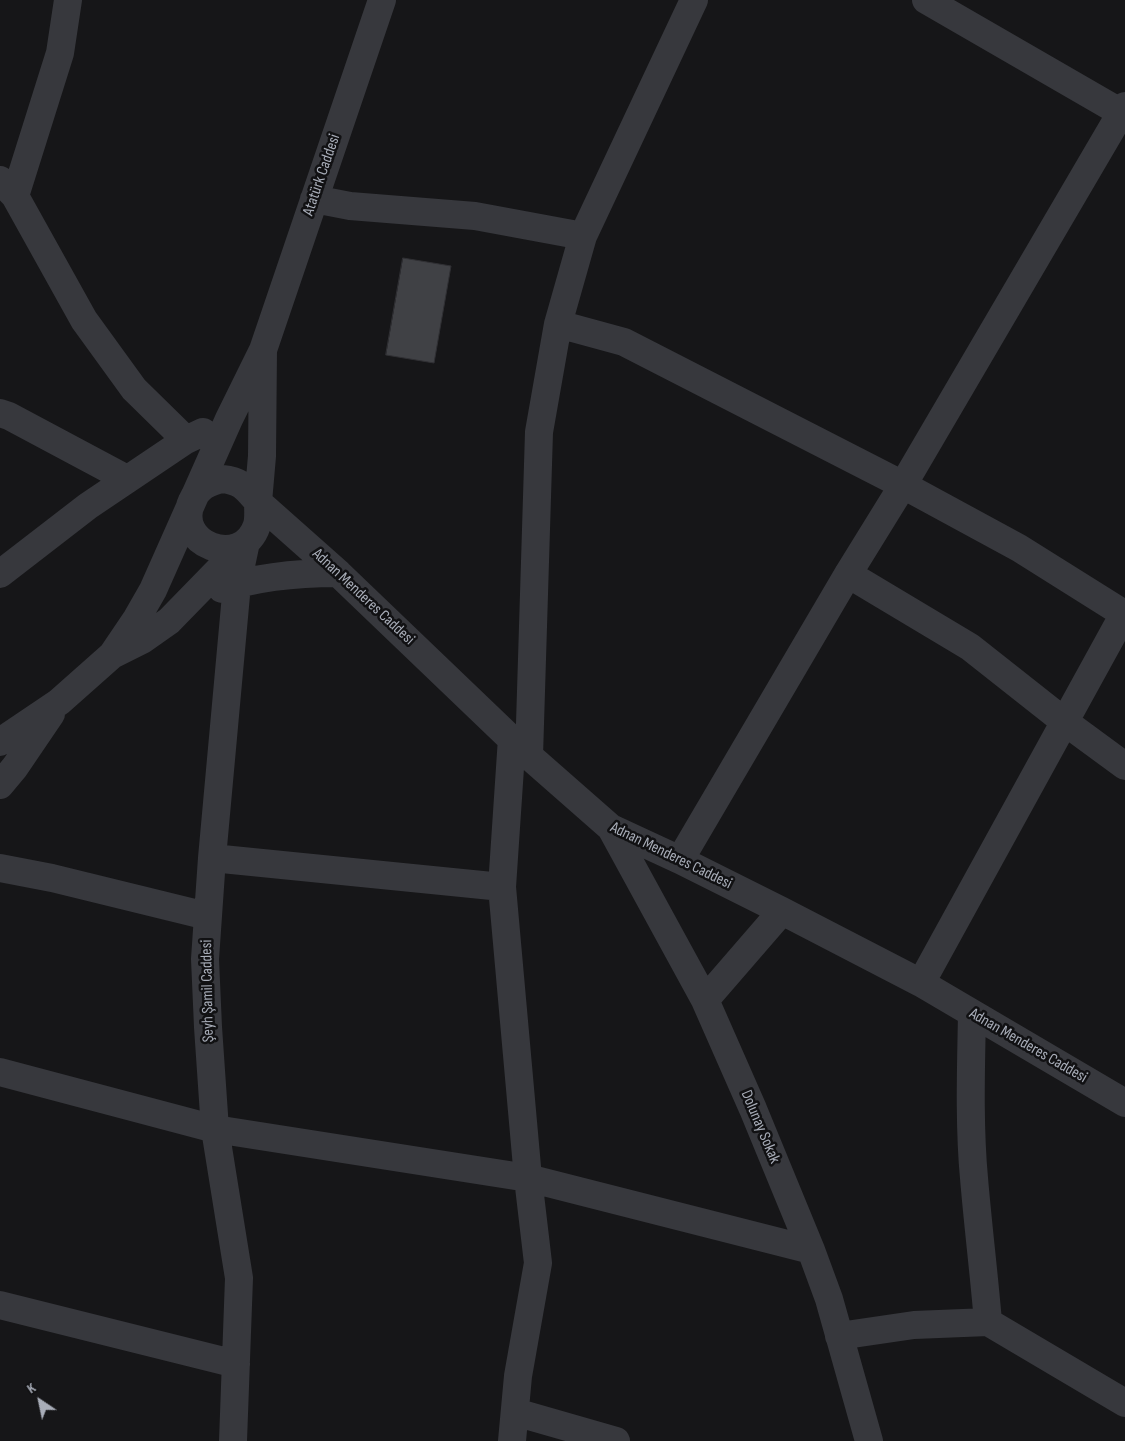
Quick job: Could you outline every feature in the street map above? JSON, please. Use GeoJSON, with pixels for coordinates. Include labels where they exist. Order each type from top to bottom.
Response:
{"type":"FeatureCollection","features":[{"type":"Feature","properties":{"kind":"street"},"geometry":{"type":"LineString","coordinates":[[68,0],[60,54],[7,188],[84,320],[134,389],[186,440]]}},
{"type":"Feature","properties":{"kind":"street","name":"Atatürk Caddesi"},"geometry":{"type":"LineString","coordinates":[[263,350],[382,0]]}},
{"type":"Feature","properties":{"kind":"street"},"geometry":{"type":"LineString","coordinates":[[512,1441],[518,1376],[538,1263],[528,1178],[502,887],[521,747],[539,432],[558,324],[583,236],[694,0]]}},
{"type":"Feature","properties":{"kind":"street"},"geometry":{"type":"LineString","coordinates":[[680,860],[1124,111],[926,0]]}},
{"type":"Feature","properties":{"kind":"street"},"geometry":{"type":"LineString","coordinates":[[314,199],[350,206],[475,216],[583,236]]}},
{"type":"Feature","properties":{"kind":"street"},"geometry":{"type":"LineString","coordinates":[[558,324],[624,342],[903,485],[1019,548],[1124,613],[921,983]]}},
{"type":"Feature","properties":{"kind":"street"},"geometry":{"type":"LineString","coordinates":[[0,742],[59,702],[112,655],[137,618],[153,590],[229,419],[263,350]]}},
{"type":"Feature","properties":{"kind":"street"},"geometry":{"type":"LineString","coordinates":[[112,655],[142,640],[169,621],[246,542],[258,524],[262,456],[263,350]]}},
{"type":"Feature","properties":{"kind":"street"},"geometry":{"type":"LineString","coordinates":[[0,413],[127,479]]}},
{"type":"Feature","properties":{"kind":"street"},"geometry":{"type":"LineString","coordinates":[[0,574],[88,506],[127,479],[186,440],[229,419]]}},
{"type":"Feature","properties":{"kind":"street"},"geometry":{"type":"LineString","coordinates":[[246,542],[236,547],[225,549],[214,548],[204,544],[196,536],[191,526],[189,516],[190,505],[202,487],[211,481],[222,479],[233,480],[243,485],[258,502]]}},
{"type":"Feature","properties":{"kind":"street","name":"Adnan Menderes Caddesi"},"geometry":{"type":"LineString","coordinates":[[258,502],[338,573],[521,747],[611,828],[680,860],[921,983],[1125,1102]]}},
{"type":"Feature","properties":{"kind":"street","name":"Şeyh Şamil Caddesi"},"geometry":{"type":"LineString","coordinates":[[233,1441],[239,1278],[215,1129],[205,959],[207,916],[237,584],[246,542]]}},
{"type":"Feature","properties":{"kind":"street"},"geometry":{"type":"LineString","coordinates":[[192,599],[237,584],[304,573],[338,573]]}},
{"type":"Feature","properties":{"kind":"street"},"geometry":{"type":"LineString","coordinates":[[848,574],[970,647],[1065,722],[1125,766]]}},
{"type":"Feature","properties":{"kind":"street"},"geometry":{"type":"LineString","coordinates":[[0,785],[24,754],[59,702]]}},
{"type":"Feature","properties":{"kind":"street","name":"Dolunay Sokak"},"geometry":{"type":"LineString","coordinates":[[611,828],[704,1000],[753,1110],[811,1250],[829,1299],[869,1441]]}},
{"type":"Feature","properties":{"kind":"street"},"geometry":{"type":"LineString","coordinates":[[212,858],[502,887]]}},
{"type":"Feature","properties":{"kind":"street"},"geometry":{"type":"LineString","coordinates":[[0,868],[52,878],[207,916]]}},
{"type":"Feature","properties":{"kind":"street"},"geometry":{"type":"LineString","coordinates":[[704,1000],[782,911]]}},
{"type":"Feature","properties":{"kind":"street"},"geometry":{"type":"LineString","coordinates":[[972,1014],[971,1077],[974,1176],[988,1322]]}},
{"type":"Feature","properties":{"kind":"street"},"geometry":{"type":"LineString","coordinates":[[0,1072],[215,1129],[528,1178],[811,1250]]}},
{"type":"Feature","properties":{"kind":"street"},"geometry":{"type":"LineString","coordinates":[[0,1305],[236,1364]]}},
{"type":"Feature","properties":{"kind":"street"},"geometry":{"type":"LineString","coordinates":[[839,1336],[914,1325],[988,1322],[1125,1403]]}},
{"type":"Feature","properties":{"kind":"street"},"geometry":{"type":"LineString","coordinates":[[515,1412],[616,1441]]}},
{"type":"Feature","properties":{"kind":"building"},"geometry":{"type":"Polygon","coordinates":[[[403,258],[451,266],[434,363],[386,355],[403,258]]]}}]}
